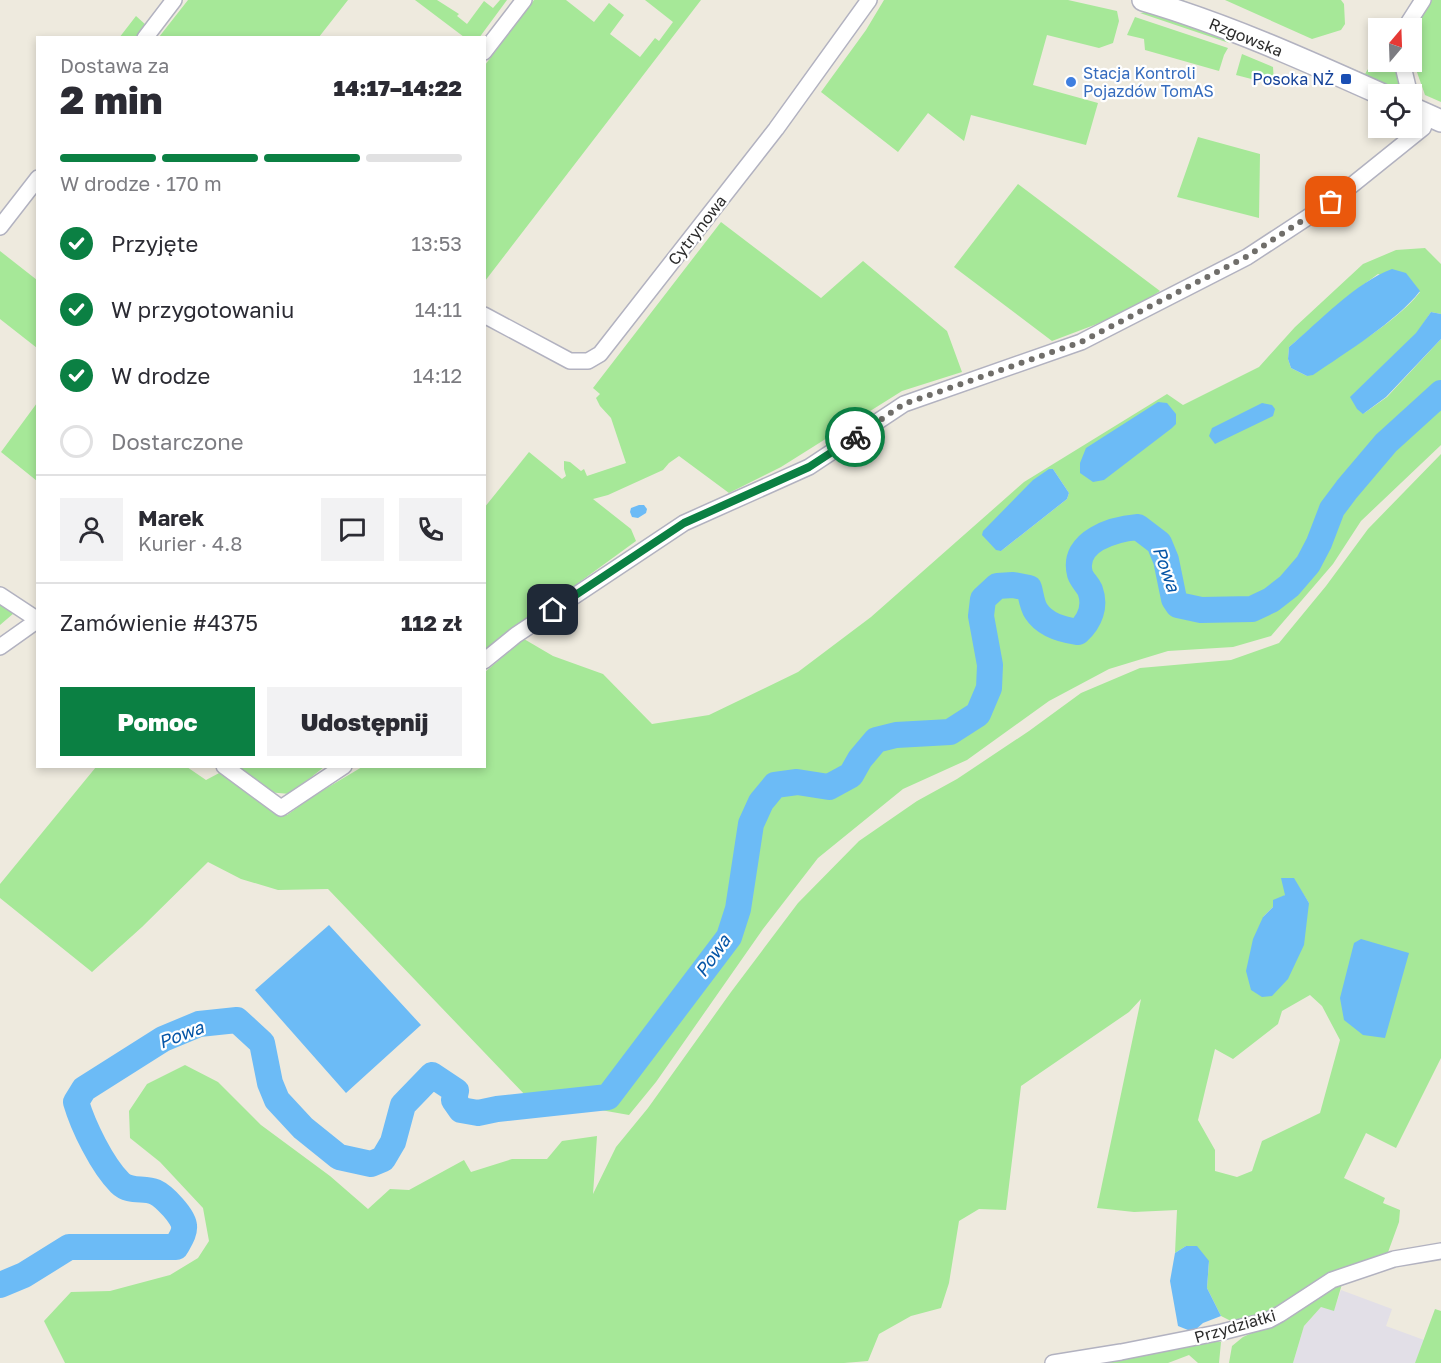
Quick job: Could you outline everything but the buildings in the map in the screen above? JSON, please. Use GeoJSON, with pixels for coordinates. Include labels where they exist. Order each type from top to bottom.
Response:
{"type":"FeatureCollection","features":[{"type":"Feature","properties":{"kind":"street"},"geometry":{"type":"LineString","coordinates":[[147,36],[174,0]]}},
{"type":"Feature","properties":{"kind":"street"},"geometry":{"type":"LineString","coordinates":[[486,49],[524,0]]}},
{"type":"Feature","properties":{"kind":"street","name":"Cytrynowa"},"geometry":{"type":"LineString","coordinates":[[486,316],[570,361],[588,361],[600,354],[776,129],[869,0]]}},
{"type":"Feature","properties":{"kind":"street","name":"Rzgowska"},"geometry":{"type":"LineString","coordinates":[[1143,0],[1241,34],[1368,88]]}},
{"type":"Feature","properties":{"kind":"street"},"geometry":{"type":"LineString","coordinates":[[1411,18],[1423,0]]}},
{"type":"Feature","properties":{"kind":"street"},"geometry":{"type":"LineString","coordinates":[[486,659],[516,635],[684,523],[809,467],[904,404],[1081,342],[1246,257],[1331,202],[1423,128],[1427,114]]}},
{"type":"Feature","properties":{"kind":"street"},"geometry":{"type":"LineString","coordinates":[[0,228],[36,181]]}},
{"type":"Feature","properties":{"kind":"street"},"geometry":{"type":"LineString","coordinates":[[0,596],[36,619]]}},
{"type":"Feature","properties":{"kind":"street"},"geometry":{"type":"LineString","coordinates":[[0,647],[36,621]]}},
{"type":"Feature","properties":{"kind":"street"},"geometry":{"type":"LineString","coordinates":[[227,768],[281,808],[341,768]]}},
{"type":"Feature","properties":{"kind":"street","name":"Przydziałki"},"geometry":{"type":"LineString","coordinates":[[1053,1363],[1222,1332],[1269,1320],[1332,1280],[1394,1259],[1441,1251]]}},
{"type":"Feature","properties":{"kind":"shaded area"},"geometry":{"type":"Polygon","coordinates":[[[1341,1290],[1392,1309],[1386,1326],[1424,1340],[1415,1363],[1293,1363],[1304,1326],[1321,1307],[1334,1310],[1341,1290]]]}},
{"type":"Feature","properties":{"kind":"green space"},"geometry":{"type":"Polygon","coordinates":[[[188,0],[348,0],[320,36],[160,36],[188,0]]]}},
{"type":"Feature","properties":{"kind":"green space"},"geometry":{"type":"Polygon","coordinates":[[[415,0],[437,0],[459,14],[457,16],[467,24],[484,1],[493,8],[500,0],[507,0],[480,36],[463,36],[415,0]]]}},
{"type":"Feature","properties":{"kind":"green space"},"geometry":{"type":"Polygon","coordinates":[[[534,0],[566,0],[594,22],[609,3],[624,15],[610,34],[640,57],[655,38],[659,41],[673,22],[645,0],[701,0],[486,280],[486,64],[534,0]]]}},
{"type":"Feature","properties":{"kind":"green space"},"geometry":{"type":"Polygon","coordinates":[[[884,0],[1068,0],[1117,11],[1119,21],[1113,43],[1099,48],[1047,35],[1033,85],[1098,103],[1086,145],[971,115],[964,141],[928,113],[898,152],[821,92],[866,30],[884,0]]]}},
{"type":"Feature","properties":{"kind":"green space"},"geometry":{"type":"Polygon","coordinates":[[[1169,0],[1182,0],[1274,35],[1365,74],[1368,69],[1368,72],[1398,72],[1399,84],[1374,84],[1247,30],[1169,0]]]}},
{"type":"Feature","properties":{"kind":"green space"},"geometry":{"type":"Polygon","coordinates":[[[1225,0],[1341,0],[1344,4],[1345,24],[1341,30],[1312,39],[1225,0]]]}},
{"type":"Feature","properties":{"kind":"green space"},"geometry":{"type":"Polygon","coordinates":[[[1432,0],[1441,0],[1441,102],[1425,95],[1417,72],[1422,72],[1422,18],[1420,18],[1432,0]]]}},
{"type":"Feature","properties":{"kind":"green space"},"geometry":{"type":"Polygon","coordinates":[[[1149,12],[1227,38],[1229,43],[1140,13],[1149,12]]]}},
{"type":"Feature","properties":{"kind":"green space"},"geometry":{"type":"Polygon","coordinates":[[[136,16],[146,25],[138,36],[121,36],[136,16]]]}},
{"type":"Feature","properties":{"kind":"green space"},"geometry":{"type":"Polygon","coordinates":[[[1135,17],[1228,48],[1219,71],[1145,50],[1144,39],[1127,35],[1135,17]]]}},
{"type":"Feature","properties":{"kind":"green space"},"geometry":{"type":"Polygon","coordinates":[[[1242,54],[1273,67],[1274,82],[1263,82],[1236,75],[1242,54]]]}},
{"type":"Feature","properties":{"kind":"green space"},"geometry":{"type":"Polygon","coordinates":[[[1198,137],[1260,154],[1259,218],[1177,197],[1198,137]]]}},
{"type":"Feature","properties":{"kind":"green space"},"geometry":{"type":"Polygon","coordinates":[[[1018,184],[1160,291],[1126,313],[1052,341],[954,267],[1018,184]]]}},
{"type":"Feature","properties":{"kind":"green space"},"geometry":{"type":"Polygon","coordinates":[[[721,222],[821,298],[863,261],[947,331],[962,372],[902,391],[781,467],[729,493],[679,456],[663,470],[608,495],[593,499],[631,529],[636,541],[486,650],[486,506],[529,452],[562,479],[566,476],[564,461],[570,462],[581,471],[584,469],[587,476],[626,463],[611,418],[600,406],[596,398],[600,394],[593,388],[721,222]]]}},
{"type":"Feature","properties":{"kind":"green space"},"geometry":{"type":"Polygon","coordinates":[[[1425,248],[1441,264],[1441,314],[1431,312],[1363,414],[1387,397],[1441,339],[1441,445],[1361,521],[1333,564],[1271,636],[1233,647],[1168,651],[1109,669],[1049,701],[967,760],[903,789],[818,858],[763,929],[656,1082],[629,1115],[527,1097],[328,889],[278,890],[241,879],[208,862],[92,972],[0,898],[0,884],[95,768],[188,768],[206,780],[223,771],[287,815],[360,768],[486,768],[486,671],[524,639],[553,656],[603,674],[652,724],[709,715],[798,672],[871,617],[1024,482],[1167,394],[1183,405],[1259,367],[1295,327],[1363,264],[1396,250],[1425,248]],[[1378,274],[1289,347],[1288,359],[1291,368],[1307,376],[1382,327],[1420,292],[1378,274]],[[1053,469],[1001,551],[1067,499],[1069,493],[1053,469]]]}},
{"type":"Feature","properties":{"kind":"green space"},"geometry":{"type":"Polygon","coordinates":[[[0,251],[36,279],[36,347],[0,319],[0,251]]]}},
{"type":"Feature","properties":{"kind":"green space"},"geometry":{"type":"Polygon","coordinates":[[[36,404],[36,480],[1,452],[36,404]]]}},
{"type":"Feature","properties":{"kind":"green space"},"geometry":{"type":"Polygon","coordinates":[[[1441,454],[1441,1058],[1396,1148],[1366,1133],[1344,1178],[1385,1198],[1383,1203],[1400,1210],[1399,1222],[1387,1255],[1334,1272],[1305,1288],[1274,1311],[1233,1322],[1221,1316],[1207,1288],[1209,1262],[1186,1246],[1175,1253],[1177,1210],[1134,1212],[1097,1208],[1141,999],[1129,1012],[1021,1086],[1006,1210],[979,1209],[959,1221],[949,1283],[941,1308],[911,1316],[879,1334],[868,1361],[844,1363],[65,1363],[44,1321],[71,1292],[110,1291],[170,1275],[198,1258],[209,1241],[203,1208],[160,1162],[130,1138],[129,1111],[147,1084],[185,1065],[218,1082],[261,1125],[330,1176],[368,1209],[390,1189],[409,1190],[464,1160],[471,1172],[512,1159],[547,1159],[562,1141],[597,1136],[593,1194],[616,1147],[648,1108],[798,903],[859,841],[917,801],[957,779],[1029,731],[1081,693],[1140,668],[1231,660],[1279,643],[1326,586],[1368,529],[1441,454]],[[1298,886],[1285,895],[1263,917],[1309,903],[1298,886]],[[1310,995],[1282,1011],[1278,1024],[1233,1059],[1215,1049],[1198,1120],[1215,1150],[1215,1171],[1237,1177],[1252,1171],[1262,1141],[1320,1113],[1340,1040],[1322,1006],[1310,995]]]}},
{"type":"Feature","properties":{"kind":"green space"},"geometry":{"type":"Polygon","coordinates":[[[0,602],[14,613],[0,625],[0,602]]]}},
{"type":"Feature","properties":{"kind":"green space"},"geometry":{"type":"Polygon","coordinates":[[[239,768],[323,768],[290,794],[267,792],[236,770],[239,768]]]}},
{"type":"Feature","properties":{"kind":"green space"},"geometry":{"type":"Polygon","coordinates":[[[1342,1284],[1334,1311],[1321,1307],[1304,1326],[1293,1363],[1229,1363],[1232,1346],[1243,1337],[1280,1320],[1334,1285],[1342,1284]]]}},
{"type":"Feature","properties":{"kind":"green space"},"geometry":{"type":"Polygon","coordinates":[[[1435,1309],[1441,1311],[1441,1363],[1415,1363],[1435,1309]]]}},
{"type":"Feature","properties":{"kind":"green space"},"geometry":{"type":"Polygon","coordinates":[[[1221,1342],[1219,1363],[1198,1363],[1189,1355],[1168,1363],[1091,1363],[1221,1342]]]}},
{"type":"Feature","properties":{"kind":"water"},"geometry":{"type":"Polygon","coordinates":[[[1392,269],[1406,273],[1420,291],[1398,314],[1313,375],[1307,376],[1291,368],[1288,359],[1289,347],[1365,283],[1392,269]]]}},
{"type":"Feature","properties":{"kind":"water"},"geometry":{"type":"Polygon","coordinates":[[[1431,312],[1441,314],[1441,339],[1386,397],[1363,414],[1350,397],[1416,333],[1431,312]]]}},
{"type":"Feature","properties":{"kind":"water"},"geometry":{"type":"Polygon","coordinates":[[[1158,402],[1167,403],[1176,414],[1176,424],[1172,428],[1104,480],[1093,482],[1080,473],[1080,463],[1086,448],[1158,402]]]}},
{"type":"Feature","properties":{"kind":"water"},"geometry":{"type":"Polygon","coordinates":[[[1262,403],[1272,405],[1275,409],[1273,416],[1215,444],[1209,436],[1212,428],[1262,403]]]}},
{"type":"Feature","properties":{"kind":"water"},"geometry":{"type":"Polygon","coordinates":[[[1049,469],[1053,469],[1069,493],[1067,499],[1001,551],[996,550],[982,535],[983,531],[1033,480],[1049,469]]]}},
{"type":"Feature","properties":{"kind":"water"},"geometry":{"type":"Polygon","coordinates":[[[644,505],[647,509],[646,513],[638,518],[632,517],[631,508],[644,505]]]}},
{"type":"Feature","properties":{"kind":"water"},"geometry":{"type":"Polygon","coordinates":[[[1281,878],[1294,878],[1309,903],[1304,945],[1288,979],[1272,996],[1262,997],[1251,990],[1246,971],[1253,939],[1263,917],[1273,907],[1273,900],[1285,895],[1281,878]]]}},
{"type":"Feature","properties":{"kind":"water"},"geometry":{"type":"Polygon","coordinates":[[[329,925],[421,1025],[346,1093],[255,990],[329,925]]]}},
{"type":"Feature","properties":{"kind":"water"},"geometry":{"type":"Polygon","coordinates":[[[1361,939],[1409,953],[1385,1038],[1363,1035],[1344,1020],[1340,998],[1354,943],[1361,939]]]}},
{"type":"Feature","properties":{"kind":"water"},"geometry":{"type":"Polygon","coordinates":[[[1186,1246],[1197,1246],[1209,1261],[1207,1288],[1221,1316],[1203,1323],[1193,1332],[1178,1326],[1170,1281],[1175,1253],[1186,1246]]]}},
{"type":"Feature","properties":{"kind":"waterway","name":"Powa"},"geometry":{"type":"LineString","coordinates":[[0,1285],[24,1275],[69,1247],[176,1247],[184,1229],[181,1217],[159,1194],[128,1188],[120,1183],[94,1145],[76,1102],[84,1089],[163,1039],[199,1024],[237,1020],[262,1043],[270,1083],[277,1100],[303,1128],[339,1157],[371,1164],[383,1159],[393,1142],[403,1105],[432,1075],[456,1091],[454,1100],[461,1110],[478,1113],[608,1097],[729,937],[738,909],[751,824],[761,802],[775,785],[797,782],[829,787],[851,775],[860,759],[876,740],[896,735],[950,732],[978,714],[989,688],[990,665],[981,616],[983,599],[997,586],[1013,585],[1029,588],[1035,609],[1044,620],[1060,628],[1078,632],[1089,618],[1092,607],[1090,590],[1080,574],[1079,563],[1082,553],[1088,545],[1107,534],[1138,527],[1159,543],[1166,560],[1174,599],[1178,605],[1201,610],[1252,609],[1271,600],[1289,586],[1308,564],[1332,509],[1347,489],[1386,443],[1441,393]]}},
{"type":"Feature","properties":{"kind":"way so far"},"geometry":{"type":"LineString","coordinates":[[855,437],[904,404],[1081,342],[1246,257],[1331,202]]}},
{"type":"Feature","properties":{"kind":"place","name":"Posoka NŻ"},"geometry":{"type":"Point","coordinates":[1346,79]}},
{"type":"Feature","properties":{"kind":"place","name":"Stacja Kontroli Pojazdów TomAS"},"geometry":{"type":"Point","coordinates":[1071,82]}},
{"type":"Feature","properties":{"kind":"route"},"geometry":{"type":"LineString","coordinates":[[553,610],[684,523],[809,467],[855,437]]}}]}
